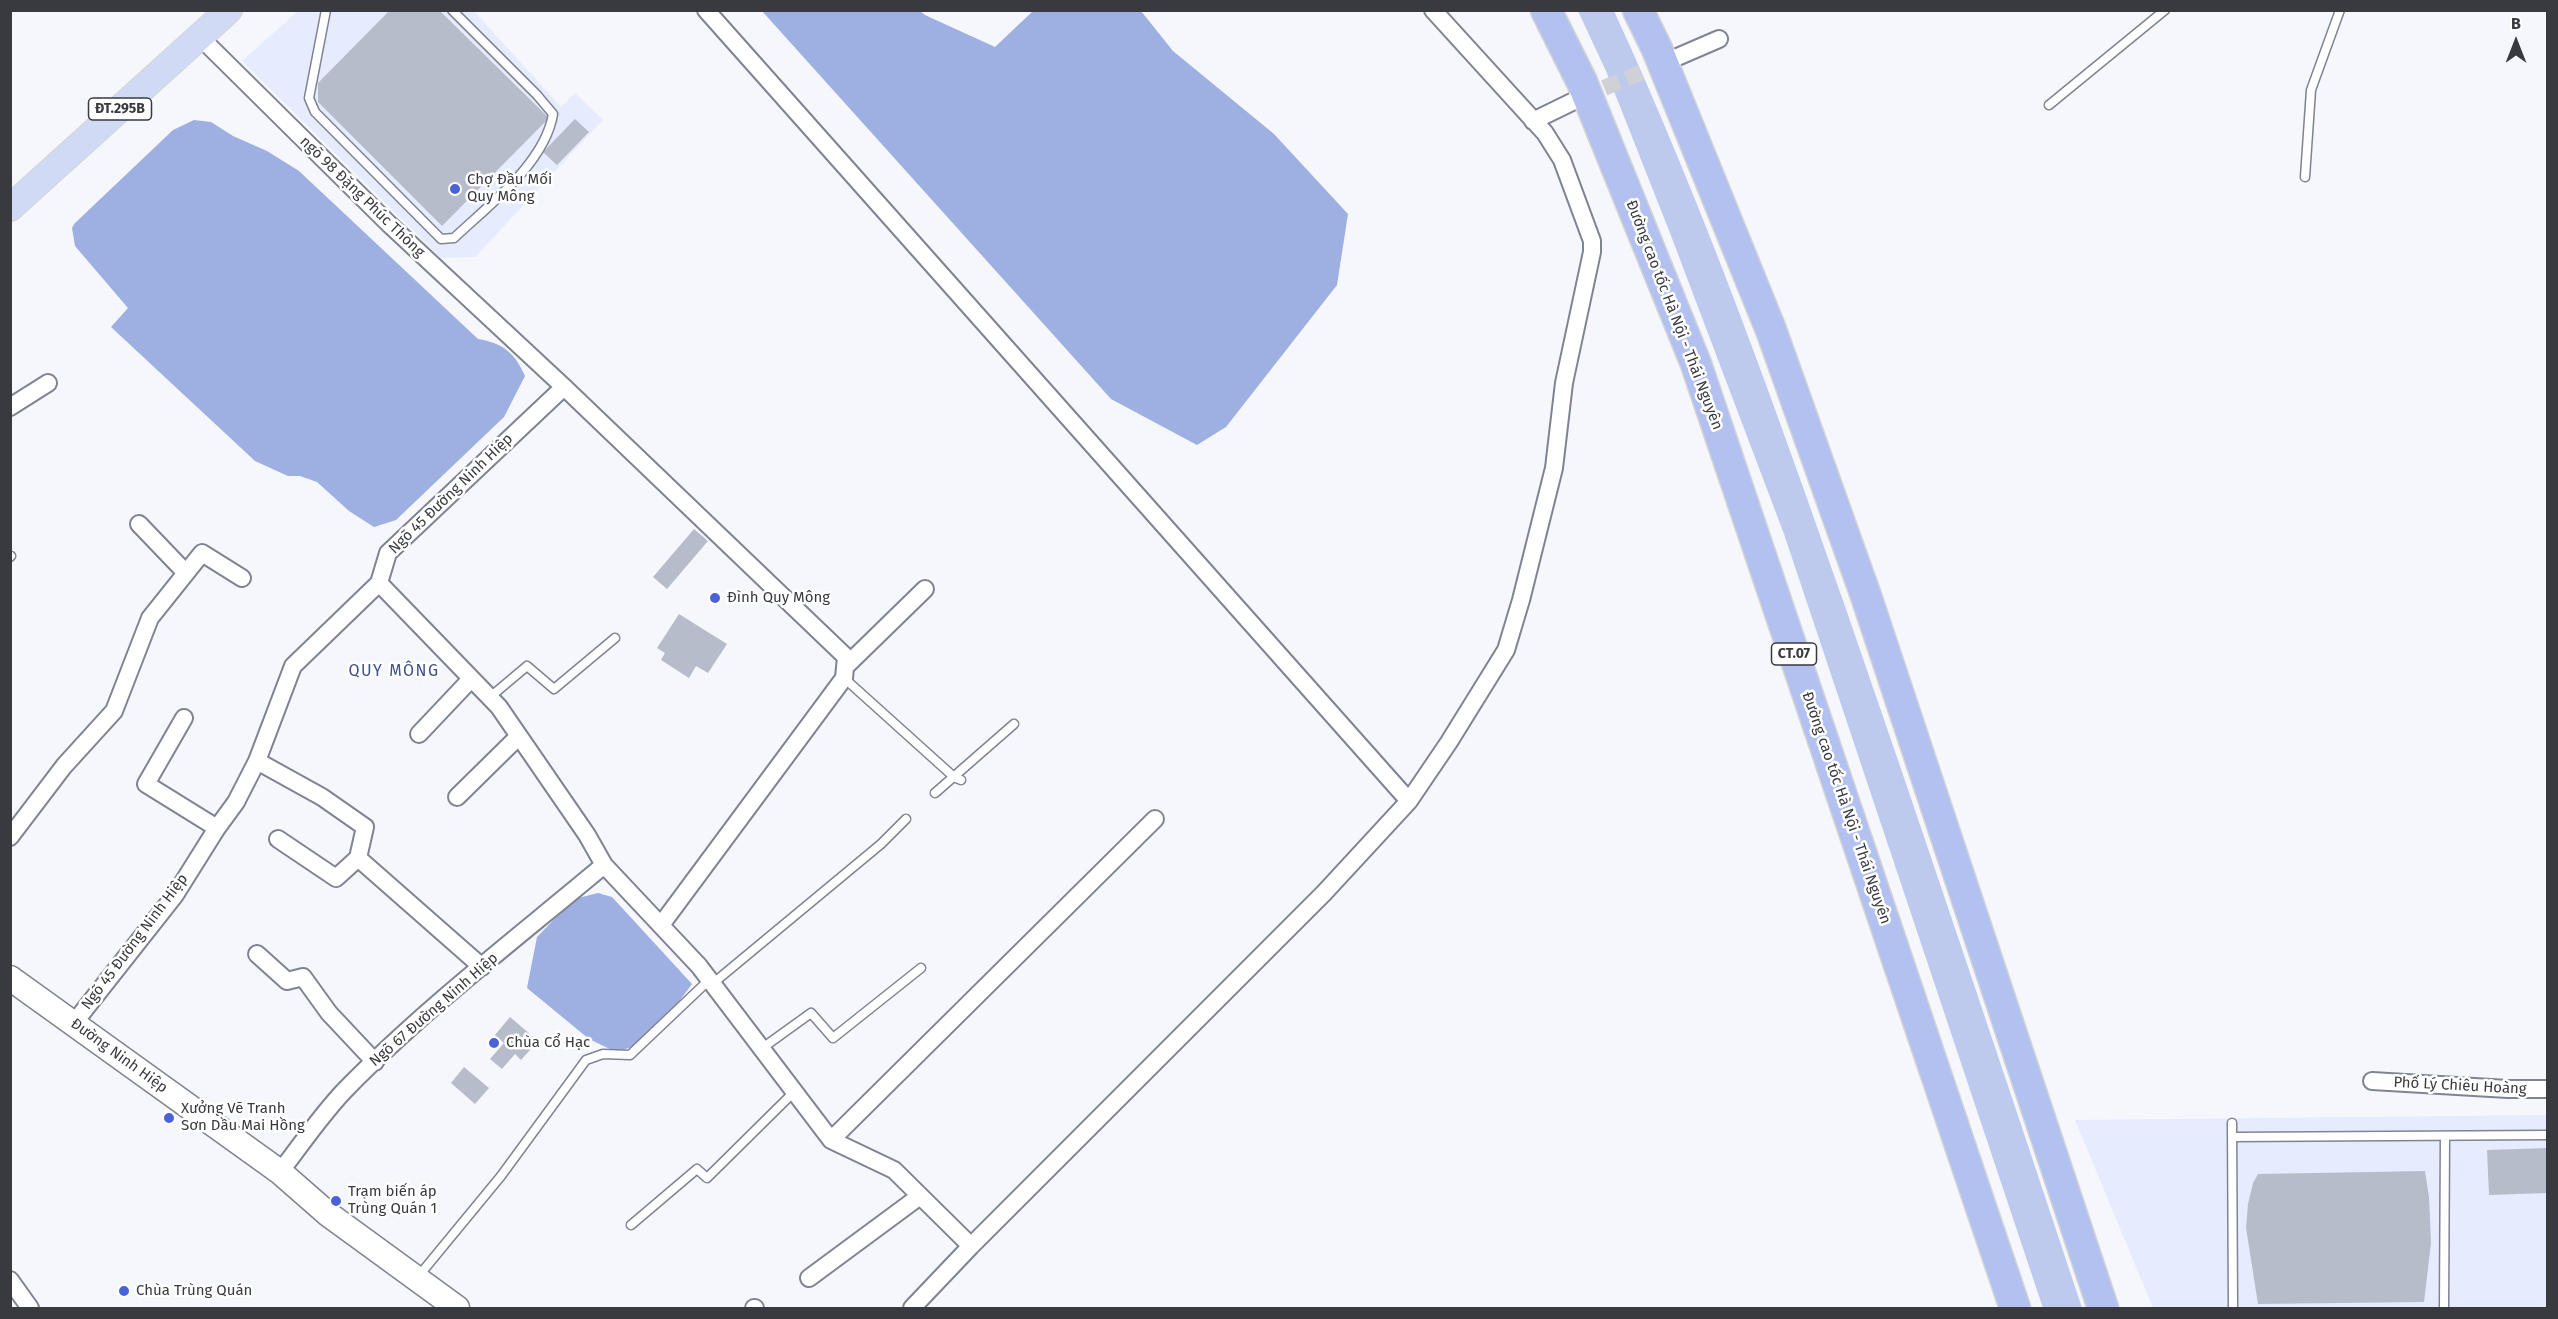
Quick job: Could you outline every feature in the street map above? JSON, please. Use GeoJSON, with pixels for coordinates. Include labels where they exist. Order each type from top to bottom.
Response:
{"type":"FeatureCollection","features":[{"type":"Feature","properties":{"kind":"highway","name":"Đường cao tốc Hà Nội - Thái Nguyên"},"geometry":{"type":"LineString","coordinates":[[1546,10],[1582,82],[1696,364],[2015,1308]]}},
{"type":"Feature","properties":{"kind":"highway"},"geometry":{"type":"LineString","coordinates":[[1638,10],[1657,49],[1771,330],[1866,596],[2103,1308]]}},
{"type":"Feature","properties":{"kind":"main road","name":"ĐT.295B"},"geometry":{"type":"LineString","coordinates":[[10,208],[229,10]]}},
{"type":"Feature","properties":{"kind":"main road","name":"Đường Ninh Hiệp"},"geometry":{"type":"LineString","coordinates":[[10,978],[280,1172],[328,1214],[457,1308]]}},
{"type":"Feature","properties":{"kind":"street"},"geometry":{"type":"LineString","coordinates":[[706,10],[1409,801]]}},
{"type":"Feature","properties":{"kind":"street"},"geometry":{"type":"LineString","coordinates":[[912,1308],[971,1246],[1324,893],[1409,801],[1506,650],[1542,523],[1554,468],[1564,383],[1592,252],[1592,241],[1562,160],[1533,121],[1433,10]]}},
{"type":"Feature","properties":{"kind":"street","name":"ngõ 98 Đặng Phúc Thông"},"geometry":{"type":"LineString","coordinates":[[200,37],[390,225],[834,644],[846,657],[844,672]]}},
{"type":"Feature","properties":{"kind":"street"},"geometry":{"type":"LineString","coordinates":[[1675,58],[1719,39]]}},
{"type":"Feature","properties":{"kind":"street"},"geometry":{"type":"LineString","coordinates":[[1533,121],[1576,100]]}},
{"type":"Feature","properties":{"kind":"street"},"geometry":{"type":"LineString","coordinates":[[10,407],[48,383]]}},
{"type":"Feature","properties":{"kind":"street","name":"Ngõ 45 Đường Ninh Hiệp"},"geometry":{"type":"LineString","coordinates":[[74,1023],[175,895],[236,802],[257,761],[292,666],[379,583],[387,553],[564,387]]}},
{"type":"Feature","properties":{"kind":"street"},"geometry":{"type":"LineString","coordinates":[[139,524],[186,573]]}},
{"type":"Feature","properties":{"kind":"street"},"geometry":{"type":"LineString","coordinates":[[10,837],[64,766],[114,711],[150,618],[202,553],[243,578]]}},
{"type":"Feature","properties":{"kind":"street"},"geometry":{"type":"LineString","coordinates":[[379,583],[499,707],[587,835],[604,865],[699,966],[709,983],[831,1140],[894,1170],[971,1246]]}},
{"type":"Feature","properties":{"kind":"street"},"geometry":{"type":"LineString","coordinates":[[661,925],[844,672],[925,589]]}},
{"type":"Feature","properties":{"kind":"street"},"geometry":{"type":"LineString","coordinates":[[419,734],[471,679]]}},
{"type":"Feature","properties":{"kind":"street"},"geometry":{"type":"LineString","coordinates":[[184,718],[146,784],[217,828]]}},
{"type":"Feature","properties":{"kind":"street"},"geometry":{"type":"LineString","coordinates":[[457,797],[519,736]]}},
{"type":"Feature","properties":{"kind":"street"},"geometry":{"type":"LineString","coordinates":[[257,761],[322,797],[365,827],[358,858],[336,879],[278,839]]}},
{"type":"Feature","properties":{"kind":"street"},"geometry":{"type":"LineString","coordinates":[[831,1140],[1155,819]]}},
{"type":"Feature","properties":{"kind":"street"},"geometry":{"type":"LineString","coordinates":[[358,858],[482,967]]}},
{"type":"Feature","properties":{"kind":"street","name":"Ngõ 67 Đường Ninh Hiệp"},"geometry":{"type":"LineString","coordinates":[[280,1172],[344,1091],[482,967],[604,865]]}},
{"type":"Feature","properties":{"kind":"street"},"geometry":{"type":"LineString","coordinates":[[257,954],[287,981],[303,977],[329,1013],[375,1062]]}},
{"type":"Feature","properties":{"kind":"street","name":"Phố Lý Chiêu Hoàng"},"geometry":{"type":"LineString","coordinates":[[2372,1081],[2547,1089]]}},
{"type":"Feature","properties":{"kind":"street"},"geometry":{"type":"LineString","coordinates":[[809,1278],[920,1196]]}},
{"type":"Feature","properties":{"kind":"street"},"geometry":{"type":"LineString","coordinates":[[10,1280],[30,1308]]}},
{"type":"Feature","properties":{"kind":"lane"},"geometry":{"type":"LineString","coordinates":[[326,10],[309,98],[315,112],[441,239],[454,238],[525,170],[551,130],[553,114],[537,94],[452,10]]}},
{"type":"Feature","properties":{"kind":"lane"},"geometry":{"type":"LineString","coordinates":[[2049,105],[2166,10]]}},
{"type":"Feature","properties":{"kind":"lane"},"geometry":{"type":"LineString","coordinates":[[2305,177],[2311,90],[2340,10]]}},
{"type":"Feature","properties":{"kind":"lane"},"geometry":{"type":"LineString","coordinates":[[489,698],[527,666],[554,689],[615,638]]}},
{"type":"Feature","properties":{"kind":"lane"},"geometry":{"type":"LineString","coordinates":[[844,672],[958,778]]}},
{"type":"Feature","properties":{"kind":"lane"},"geometry":{"type":"LineString","coordinates":[[935,793],[958,778],[1014,724]]}},
{"type":"Feature","properties":{"kind":"lane"},"geometry":{"type":"LineString","coordinates":[[416,1280],[501,1176],[586,1060],[603,1054],[630,1055],[709,983],[881,844],[906,819]]}},
{"type":"Feature","properties":{"kind":"lane"},"geometry":{"type":"LineString","coordinates":[[761,1049],[811,1013],[833,1038],[921,968]]}},
{"type":"Feature","properties":{"kind":"lane"},"geometry":{"type":"LineString","coordinates":[[631,1225],[697,1169],[707,1178],[794,1092]]}},
{"type":"Feature","properties":{"kind":"lane"},"geometry":{"type":"LineString","coordinates":[[2232,1123],[2234,1308]]}},
{"type":"Feature","properties":{"kind":"lane"},"geometry":{"type":"LineString","coordinates":[[2232,1137],[2547,1135]]}},
{"type":"Feature","properties":{"kind":"lane"},"geometry":{"type":"LineString","coordinates":[[2444,1308],[2445,1136]]}},
{"type":"Feature","properties":{"kind":"shaded area","name":"Chợ Đầu Mối Quy Mông"},"geometry":{"type":"Polygon","coordinates":[[[298,11],[474,11],[561,107],[575,93],[603,120],[475,257],[441,258],[242,61],[298,11]]]}},
{"type":"Feature","properties":{"kind":"shaded area"},"geometry":{"type":"Polygon","coordinates":[[[762,11],[920,11],[995,47],[1033,11],[1141,11],[1173,51],[1274,134],[1348,214],[1337,285],[1226,427],[1197,445],[1111,399],[762,11]]]}},
{"type":"Feature","properties":{"kind":"shaded area"},"geometry":{"type":"Polygon","coordinates":[[[1578,11],[1614,11],[1709,233],[1766,384],[1847,612],[2082,1308],[2043,1308],[1784,534],[1670,233],[1606,71],[1578,11]]]}},
{"type":"Feature","properties":{"kind":"shaded area"},"geometry":{"type":"Polygon","coordinates":[[[194,120],[211,122],[233,136],[267,151],[299,171],[478,339],[494,343],[507,350],[521,368],[525,376],[504,417],[396,520],[374,527],[349,511],[317,482],[300,476],[288,476],[255,461],[111,327],[128,308],[75,246],[72,228],[173,130],[194,120]]]}},
{"type":"Feature","properties":{"kind":"shaded area"},"geometry":{"type":"Polygon","coordinates":[[[598,893],[612,897],[692,984],[675,1007],[641,1044],[616,1052],[589,1039],[527,988],[537,937],[574,899],[598,893]]]}},
{"type":"Feature","properties":{"kind":"shaded area"},"geometry":{"type":"Polygon","coordinates":[[[2547,1115],[2547,1308],[2153,1308],[2075,1120],[2547,1115]]]}},
{"type":"Feature","properties":{"kind":"building"},"geometry":{"type":"Polygon","coordinates":[[[390,10],[439,10],[549,118],[442,226],[318,102],[318,83],[390,10]]]}},
{"type":"Feature","properties":{"kind":"building"},"geometry":{"type":"Polygon","coordinates":[[[575,119],[589,132],[557,165],[543,152],[575,119]]]}},
{"type":"Feature","properties":{"kind":"building"},"geometry":{"type":"Polygon","coordinates":[[[694,529],[708,541],[667,589],[653,577],[694,529]]]}},
{"type":"Feature","properties":{"kind":"building"},"geometry":{"type":"Polygon","coordinates":[[[679,614],[727,644],[708,673],[696,666],[689,678],[661,660],[665,653],[657,648],[679,614]]]}},
{"type":"Feature","properties":{"kind":"building"},"geometry":{"type":"Polygon","coordinates":[[[510,1017],[538,1041],[521,1060],[515,1054],[502,1069],[490,1059],[504,1043],[495,1035],[510,1017]]]}},
{"type":"Feature","properties":{"kind":"building"},"geometry":{"type":"Polygon","coordinates":[[[464,1067],[489,1088],[475,1104],[451,1083],[464,1067]]]}},
{"type":"Feature","properties":{"kind":"building"},"geometry":{"type":"Polygon","coordinates":[[[2548,1148],[2548,1193],[2489,1195],[2487,1150],[2548,1148]]]}},
{"type":"Feature","properties":{"kind":"building"},"geometry":{"type":"Polygon","coordinates":[[[2425,1171],[2429,1197],[2431,1243],[2424,1302],[2258,1304],[2246,1228],[2248,1204],[2253,1183],[2258,1174],[2425,1171]]]}},
{"type":"Feature","properties":{"kind":"tunnel"},"geometry":{"type":"LineString","coordinates":[[1582,97],[1669,61]]}},
{"type":"Feature","properties":{"kind":"place","name":"Chợ Đầu Mối Quy Mông"},"geometry":{"type":"Point","coordinates":[455,189]}},
{"type":"Feature","properties":{"kind":"place","name":"Đình Quy Mông"},"geometry":{"type":"Point","coordinates":[715,598]}},
{"type":"Feature","properties":{"kind":"place","name":"Chùa Cổ Hạc"},"geometry":{"type":"Point","coordinates":[494,1043]}},
{"type":"Feature","properties":{"kind":"place","name":"Xưởng Vẽ Tranh Sơn Dầu Mai Hồng"},"geometry":{"type":"Point","coordinates":[169,1118]}},
{"type":"Feature","properties":{"kind":"place","name":"Trạm biến áp Trùng Quán 1"},"geometry":{"type":"Point","coordinates":[336,1201]}},
{"type":"Feature","properties":{"kind":"place","name":"Chùa Trùng Quán"},"geometry":{"type":"Point","coordinates":[124,1291]}},
{"type":"Feature","properties":{"kind":"district","name":"QUY MÔNG"},"geometry":{"type":"Point","coordinates":[394,672]}}]}
